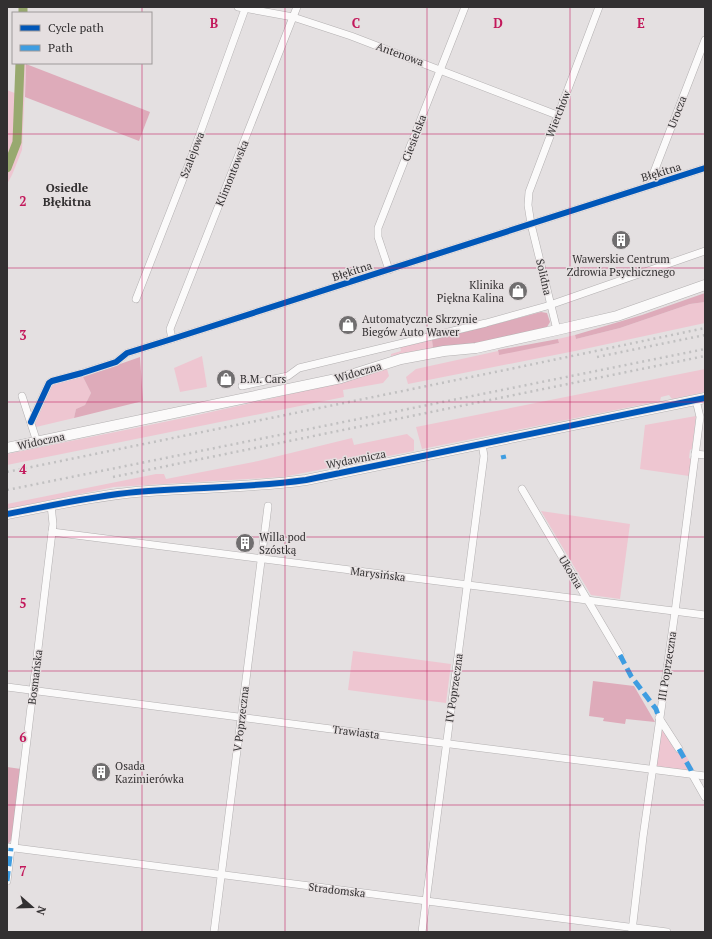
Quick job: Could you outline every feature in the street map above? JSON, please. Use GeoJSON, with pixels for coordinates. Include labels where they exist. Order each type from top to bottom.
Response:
{"type":"FeatureCollection","features":[{"type":"Feature","properties":{"kind":"main road","name":"Widoczna"},"geometry":{"type":"LineString","coordinates":[[7,448],[341,378],[401,359],[444,351],[482,347],[617,316],[705,285]]}},
{"type":"Feature","properties":{"kind":"main road","name":"Wydawnicza"},"geometry":{"type":"LineString","coordinates":[[7,514],[120,493],[277,484],[306,480],[700,399]]}},
{"type":"Feature","properties":{"kind":"street","name":"Klimontowska"},"geometry":{"type":"LineString","coordinates":[[172,339],[170,329],[297,7]]}},
{"type":"Feature","properties":{"kind":"street","name":"Ciesielska"},"geometry":{"type":"LineString","coordinates":[[389,270],[378,237],[378,228],[465,7]]}},
{"type":"Feature","properties":{"kind":"street","name":"Wierchów"},"geometry":{"type":"LineString","coordinates":[[531,224],[528,205],[529,192],[599,7]]}},
{"type":"Feature","properties":{"kind":"street","name":"Antenowa"},"geometry":{"type":"LineString","coordinates":[[245,8],[293,17],[351,36],[557,115]]}},
{"type":"Feature","properties":{"kind":"street","name":"Szalejowa"},"geometry":{"type":"LineString","coordinates":[[136,299],[190,161],[245,8]]}},
{"type":"Feature","properties":{"kind":"street","name":"Urocza"},"geometry":{"type":"LineString","coordinates":[[653,184],[652,177],[705,40]]}},
{"type":"Feature","properties":{"kind":"street","name":"Błękitna"},"geometry":{"type":"LineString","coordinates":[[31,422],[49,383],[52,381],[116,362],[127,353],[705,168]]}},
{"type":"Feature","properties":{"kind":"street","name":"Solidna"},"geometry":{"type":"LineString","coordinates":[[531,224],[557,330]]}},
{"type":"Feature","properties":{"kind":"street","name":"Widoczna"},"geometry":{"type":"LineString","coordinates":[[242,386],[288,376],[299,368],[486,323],[550,305],[705,251]]}},
{"type":"Feature","properties":{"kind":"street"},"geometry":{"type":"LineString","coordinates":[[22,396],[37,442]]}},
{"type":"Feature","properties":{"kind":"street","name":"III Poprzeczna"},"geometry":{"type":"LineString","coordinates":[[633,930],[652,769],[675,612],[700,417],[700,399]]}},
{"type":"Feature","properties":{"kind":"street","name":"IV Poprzeczna"},"geometry":{"type":"LineString","coordinates":[[422,932],[484,456],[482,444]]}},
{"type":"Feature","properties":{"kind":"street"},"geometry":{"type":"LineString","coordinates":[[695,454],[705,455]]}},
{"type":"Feature","properties":{"kind":"street","name":"Ukośna"},"geometry":{"type":"LineString","coordinates":[[522,489],[620,655]]}},
{"type":"Feature","properties":{"kind":"street","name":"Bosmańska"},"geometry":{"type":"LineString","coordinates":[[7,881],[34,690],[52,532],[53,518],[51,505]]}},
{"type":"Feature","properties":{"kind":"street","name":"V Poprzeczna"},"geometry":{"type":"LineString","coordinates":[[214,932],[268,506]]}},
{"type":"Feature","properties":{"kind":"street","name":"Marysińska"},"geometry":{"type":"LineString","coordinates":[[52,532],[705,615]]}},
{"type":"Feature","properties":{"kind":"street","name":"Trawiasta"},"geometry":{"type":"LineString","coordinates":[[7,687],[705,776]]}},
{"type":"Feature","properties":{"kind":"street"},"geometry":{"type":"LineString","coordinates":[[659,718],[679,749]]}},
{"type":"Feature","properties":{"kind":"street"},"geometry":{"type":"LineString","coordinates":[[692,774],[705,797]]}},
{"type":"Feature","properties":{"kind":"street","name":"Stradomska"},"geometry":{"type":"LineString","coordinates":[[11,848],[633,930],[667,932]]}},
{"type":"Feature","properties":{"kind":"shaded area"},"geometry":{"type":"Polygon","coordinates":[[[18,64],[26,64],[22,150],[7,184],[7,90],[17,94],[18,64]]]}},
{"type":"Feature","properties":{"kind":"shaded area"},"geometry":{"type":"Polygon","coordinates":[[[26,64],[150,112],[139,141],[25,97],[26,64]]]}},
{"type":"Feature","properties":{"kind":"shaded area"},"geometry":{"type":"Polygon","coordinates":[[[705,293],[705,302],[690,304],[620,328],[576,339],[575,335],[642,315],[705,293]]]}},
{"type":"Feature","properties":{"kind":"shaded area"},"geometry":{"type":"Polygon","coordinates":[[[705,302],[705,323],[575,351],[408,384],[406,377],[416,369],[498,351],[499,354],[559,343],[558,339],[575,335],[576,339],[620,328],[690,304],[705,302]]]}},
{"type":"Feature","properties":{"kind":"shaded area"},"geometry":{"type":"Polygon","coordinates":[[[541,312],[547,313],[550,322],[543,330],[473,344],[433,348],[432,340],[541,312]]]}},
{"type":"Feature","properties":{"kind":"shaded area"},"geometry":{"type":"Polygon","coordinates":[[[558,339],[559,343],[499,355],[498,350],[558,339]]]}},
{"type":"Feature","properties":{"kind":"shaded area"},"geometry":{"type":"Polygon","coordinates":[[[432,340],[433,348],[391,356],[391,354],[401,351],[400,347],[432,340]]]}},
{"type":"Feature","properties":{"kind":"shaded area"},"geometry":{"type":"Polygon","coordinates":[[[202,356],[207,387],[180,392],[174,368],[202,356]]]}},
{"type":"Feature","properties":{"kind":"shaded area"},"geometry":{"type":"Polygon","coordinates":[[[140,357],[143,401],[74,418],[76,409],[85,405],[91,393],[83,377],[140,357]]]}},
{"type":"Feature","properties":{"kind":"shaded area"},"geometry":{"type":"Polygon","coordinates":[[[387,369],[389,376],[383,383],[343,390],[344,397],[7,465],[7,454],[245,404],[340,382],[387,369]]]}},
{"type":"Feature","properties":{"kind":"shaded area"},"geometry":{"type":"Polygon","coordinates":[[[705,369],[705,392],[672,399],[669,395],[661,397],[660,401],[422,449],[416,427],[705,369]]]}},
{"type":"Feature","properties":{"kind":"shaded area"},"geometry":{"type":"Polygon","coordinates":[[[83,377],[91,393],[85,405],[76,409],[74,418],[36,427],[35,423],[52,385],[56,382],[83,377]]]}},
{"type":"Feature","properties":{"kind":"shaded area"},"geometry":{"type":"Polygon","coordinates":[[[696,416],[692,449],[690,450],[689,458],[691,459],[689,476],[640,469],[645,425],[696,416]]]}},
{"type":"Feature","properties":{"kind":"shaded area"},"geometry":{"type":"Polygon","coordinates":[[[407,434],[414,440],[414,451],[283,477],[114,487],[7,509],[7,504],[156,474],[164,474],[166,479],[258,461],[352,438],[354,445],[407,434]]]}},
{"type":"Feature","properties":{"kind":"shaded area"},"geometry":{"type":"Polygon","coordinates":[[[541,511],[630,524],[620,599],[591,595],[541,511]]]}},
{"type":"Feature","properties":{"kind":"shaded area"},"geometry":{"type":"Polygon","coordinates":[[[353,651],[451,664],[446,703],[348,690],[353,651]]]}},
{"type":"Feature","properties":{"kind":"shaded area"},"geometry":{"type":"Polygon","coordinates":[[[593,681],[634,686],[655,722],[626,719],[625,724],[603,721],[604,718],[589,716],[593,681]]]}},
{"type":"Feature","properties":{"kind":"shaded area"},"geometry":{"type":"Polygon","coordinates":[[[662,729],[676,752],[682,748],[694,770],[688,771],[656,766],[662,729]]]}},
{"type":"Feature","properties":{"kind":"shaded area"},"geometry":{"type":"Polygon","coordinates":[[[7,767],[21,769],[12,839],[9,843],[7,843],[7,767]]]}},
{"type":"Feature","properties":{"kind":"waterway"},"geometry":{"type":"LineString","coordinates":[[23,7],[23,12]]}},
{"type":"Feature","properties":{"kind":"waterway"},"geometry":{"type":"LineString","coordinates":[[7,168],[17,142],[20,64]]}},
{"type":"Feature","properties":{"kind":"railway"},"geometry":{"type":"LineString","coordinates":[[7,472],[705,328]]}},
{"type":"Feature","properties":{"kind":"railway"},"geometry":{"type":"LineString","coordinates":[[597,357],[705,335]]}},
{"type":"Feature","properties":{"kind":"railway"},"geometry":{"type":"LineString","coordinates":[[7,490],[705,349]]}},
{"type":"Feature","properties":{"kind":"railway"},"geometry":{"type":"LineString","coordinates":[[113,477],[705,356]]}},
{"type":"Feature","properties":{"kind":"marked path"},"geometry":{"type":"LineString","coordinates":[[503,455],[504,459]]}},
{"type":"Feature","properties":{"kind":"marked path"},"geometry":{"type":"LineString","coordinates":[[620,655],[631,676],[656,709],[659,718]]}},
{"type":"Feature","properties":{"kind":"marked path"},"geometry":{"type":"LineString","coordinates":[[679,749],[692,774]]}},
{"type":"Feature","properties":{"kind":"marked path"},"geometry":{"type":"LineString","coordinates":[[7,881],[11,848]]}},
{"type":"Feature","properties":{"kind":"cycle path"},"geometry":{"type":"LineString","coordinates":[[31,422],[49,383],[52,381],[116,362],[127,353],[705,168]]}},
{"type":"Feature","properties":{"kind":"cycle path"},"geometry":{"type":"LineString","coordinates":[[7,514],[120,494],[157,490],[263,485],[306,480],[705,398]]}},
{"type":"Feature","properties":{"kind":"place","name":"Wawerskie Centrum Zdrowia Psychicznego"},"geometry":{"type":"Point","coordinates":[621,240]}},
{"type":"Feature","properties":{"kind":"place","name":"Klinika Piękna Kalina"},"geometry":{"type":"Point","coordinates":[518,291]}},
{"type":"Feature","properties":{"kind":"place","name":"Automatyczne Skrzynie Biegów Auto Wawer"},"geometry":{"type":"Point","coordinates":[348,325]}},
{"type":"Feature","properties":{"kind":"place","name":"B.M. Cars"},"geometry":{"type":"Point","coordinates":[226,379]}},
{"type":"Feature","properties":{"kind":"place","name":"Willa pod Szóstką"},"geometry":{"type":"Point","coordinates":[245,543]}},
{"type":"Feature","properties":{"kind":"place","name":"Osada Kazimierówka"},"geometry":{"type":"Point","coordinates":[101,772]}},
{"type":"Feature","properties":{"kind":"district","name":"Osiedle Błękitna"},"geometry":{"type":"Point","coordinates":[67,194]}}]}
